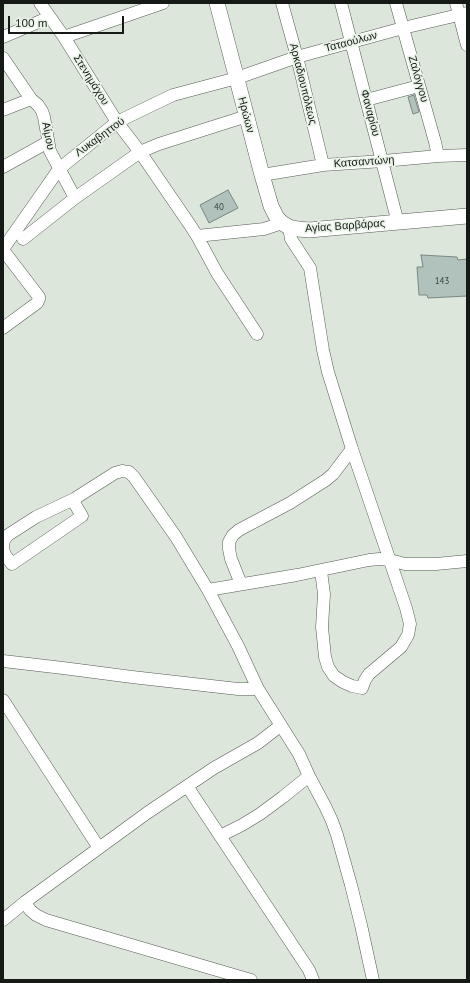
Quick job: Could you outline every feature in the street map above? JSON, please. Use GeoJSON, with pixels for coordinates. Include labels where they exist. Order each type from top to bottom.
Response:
{"type":"FeatureCollection","features":[{"type":"Feature","properties":{"kind":"main road","name":"Ηρώων"},"geometry":{"type":"LineString","coordinates":[[217,3],[271,206],[277,218],[286,225]]}},
{"type":"Feature","properties":{"kind":"main road","name":"Αγίας Βαρβάρας"},"geometry":{"type":"LineString","coordinates":[[286,225],[298,229],[309,230],[467,216]]}},
{"type":"Feature","properties":{"kind":"street","name":"Στενημάχου"},"geometry":{"type":"LineString","coordinates":[[40,3],[64,37],[117,122],[140,152],[197,236]]}},
{"type":"Feature","properties":{"kind":"street"},"geometry":{"type":"LineString","coordinates":[[64,37],[163,3]]}},
{"type":"Feature","properties":{"kind":"street","name":"Αρκαδιουπόλεως"},"geometry":{"type":"LineString","coordinates":[[282,3],[297,57],[323,165]]}},
{"type":"Feature","properties":{"kind":"street","name":"Φαναρίου"},"geometry":{"type":"LineString","coordinates":[[341,3],[398,222]]}},
{"type":"Feature","properties":{"kind":"street","name":"Ζαλόγγου"},"geometry":{"type":"LineString","coordinates":[[396,3],[438,156]]}},
{"type":"Feature","properties":{"kind":"street"},"geometry":{"type":"LineString","coordinates":[[456,3],[463,14],[467,45]]}},
{"type":"Feature","properties":{"kind":"street","name":"Ταταούλων"},"geometry":{"type":"LineString","coordinates":[[237,78],[297,57],[403,28],[463,14]]}},
{"type":"Feature","properties":{"kind":"street"},"geometry":{"type":"LineString","coordinates":[[3,37],[50,17]]}},
{"type":"Feature","properties":{"kind":"street","name":"Αίμου"},"geometry":{"type":"LineString","coordinates":[[3,58],[31,99],[42,111],[50,151],[75,198]]}},
{"type":"Feature","properties":{"kind":"street","name":"Λυκαβηττού"},"geometry":{"type":"LineString","coordinates":[[3,250],[59,169],[117,122],[173,95],[237,78]]}},
{"type":"Feature","properties":{"kind":"street"},"geometry":{"type":"LineString","coordinates":[[366,100],[419,86]]}},
{"type":"Feature","properties":{"kind":"street"},"geometry":{"type":"LineString","coordinates":[[3,110],[31,99]]}},
{"type":"Feature","properties":{"kind":"street"},"geometry":{"type":"LineString","coordinates":[[23,239],[75,198],[140,152],[159,144],[247,116]]}},
{"type":"Feature","properties":{"kind":"street"},"geometry":{"type":"LineString","coordinates":[[3,167],[48,142]]}},
{"type":"Feature","properties":{"kind":"street","name":"Κατσαντώνη"},"geometry":{"type":"LineString","coordinates":[[262,175],[323,165],[467,155]]}},
{"type":"Feature","properties":{"kind":"street"},"geometry":{"type":"LineString","coordinates":[[286,225],[291,239],[310,268],[325,358],[334,394],[409,616],[410,630],[401,647],[369,674],[362,688],[343,682],[334,676],[328,667],[325,656],[322,628],[324,594],[321,571]]}},
{"type":"Feature","properties":{"kind":"street","name":"Αγίας Βαρβάρας"},"geometry":{"type":"LineString","coordinates":[[197,236],[264,229],[286,225]]}},
{"type":"Feature","properties":{"kind":"street"},"geometry":{"type":"LineString","coordinates":[[197,236],[217,273],[257,334]]}},
{"type":"Feature","properties":{"kind":"street"},"geometry":{"type":"LineString","coordinates":[[3,250],[39,297],[37,303],[3,328]]}},
{"type":"Feature","properties":{"kind":"street"},"geometry":{"type":"LineString","coordinates":[[241,584],[231,559],[229,549],[229,542],[233,535],[239,530],[290,503],[326,480],[334,474],[352,449]]}},
{"type":"Feature","properties":{"kind":"street"},"geometry":{"type":"LineString","coordinates":[[3,546],[4,540],[8,535],[36,517],[74,499],[115,473],[122,471],[129,472],[134,477],[176,537],[208,590],[238,646],[258,689],[299,754],[325,806],[337,835],[358,911],[373,980]]}},
{"type":"Feature","properties":{"kind":"street"},"geometry":{"type":"LineString","coordinates":[[3,549],[5,555],[12,564],[82,516],[74,499]]}},
{"type":"Feature","properties":{"kind":"street"},"geometry":{"type":"LineString","coordinates":[[208,590],[321,571],[369,560],[390,560],[405,564],[436,564],[467,561]]}},
{"type":"Feature","properties":{"kind":"street"},"geometry":{"type":"LineString","coordinates":[[3,662],[230,688],[258,689]]}},
{"type":"Feature","properties":{"kind":"street"},"geometry":{"type":"LineString","coordinates":[[3,700],[99,848]]}},
{"type":"Feature","properties":{"kind":"street"},"geometry":{"type":"LineString","coordinates":[[3,920],[99,848],[187,786],[258,742],[280,726]]}},
{"type":"Feature","properties":{"kind":"street"},"geometry":{"type":"LineString","coordinates":[[220,836],[260,814],[309,776]]}},
{"type":"Feature","properties":{"kind":"street"},"geometry":{"type":"LineString","coordinates":[[187,786],[309,970],[314,980]]}},
{"type":"Feature","properties":{"kind":"street"},"geometry":{"type":"LineString","coordinates":[[25,902],[30,910],[46,920],[251,980]]}},
{"type":"Feature","properties":{"kind":"building"},"geometry":{"type":"Polygon","coordinates":[[[414,95],[419,112],[413,114],[408,97],[414,95]]]}},
{"type":"Feature","properties":{"kind":"building"},"geometry":{"type":"Polygon","coordinates":[[[228,190],[238,208],[209,223],[200,205],[228,190]]]}},
{"type":"Feature","properties":{"kind":"building"},"geometry":{"type":"Polygon","coordinates":[[[421,255],[457,257],[458,260],[467,259],[467,296],[428,298],[427,295],[419,295],[417,267],[423,267],[421,255]]]}}]}
